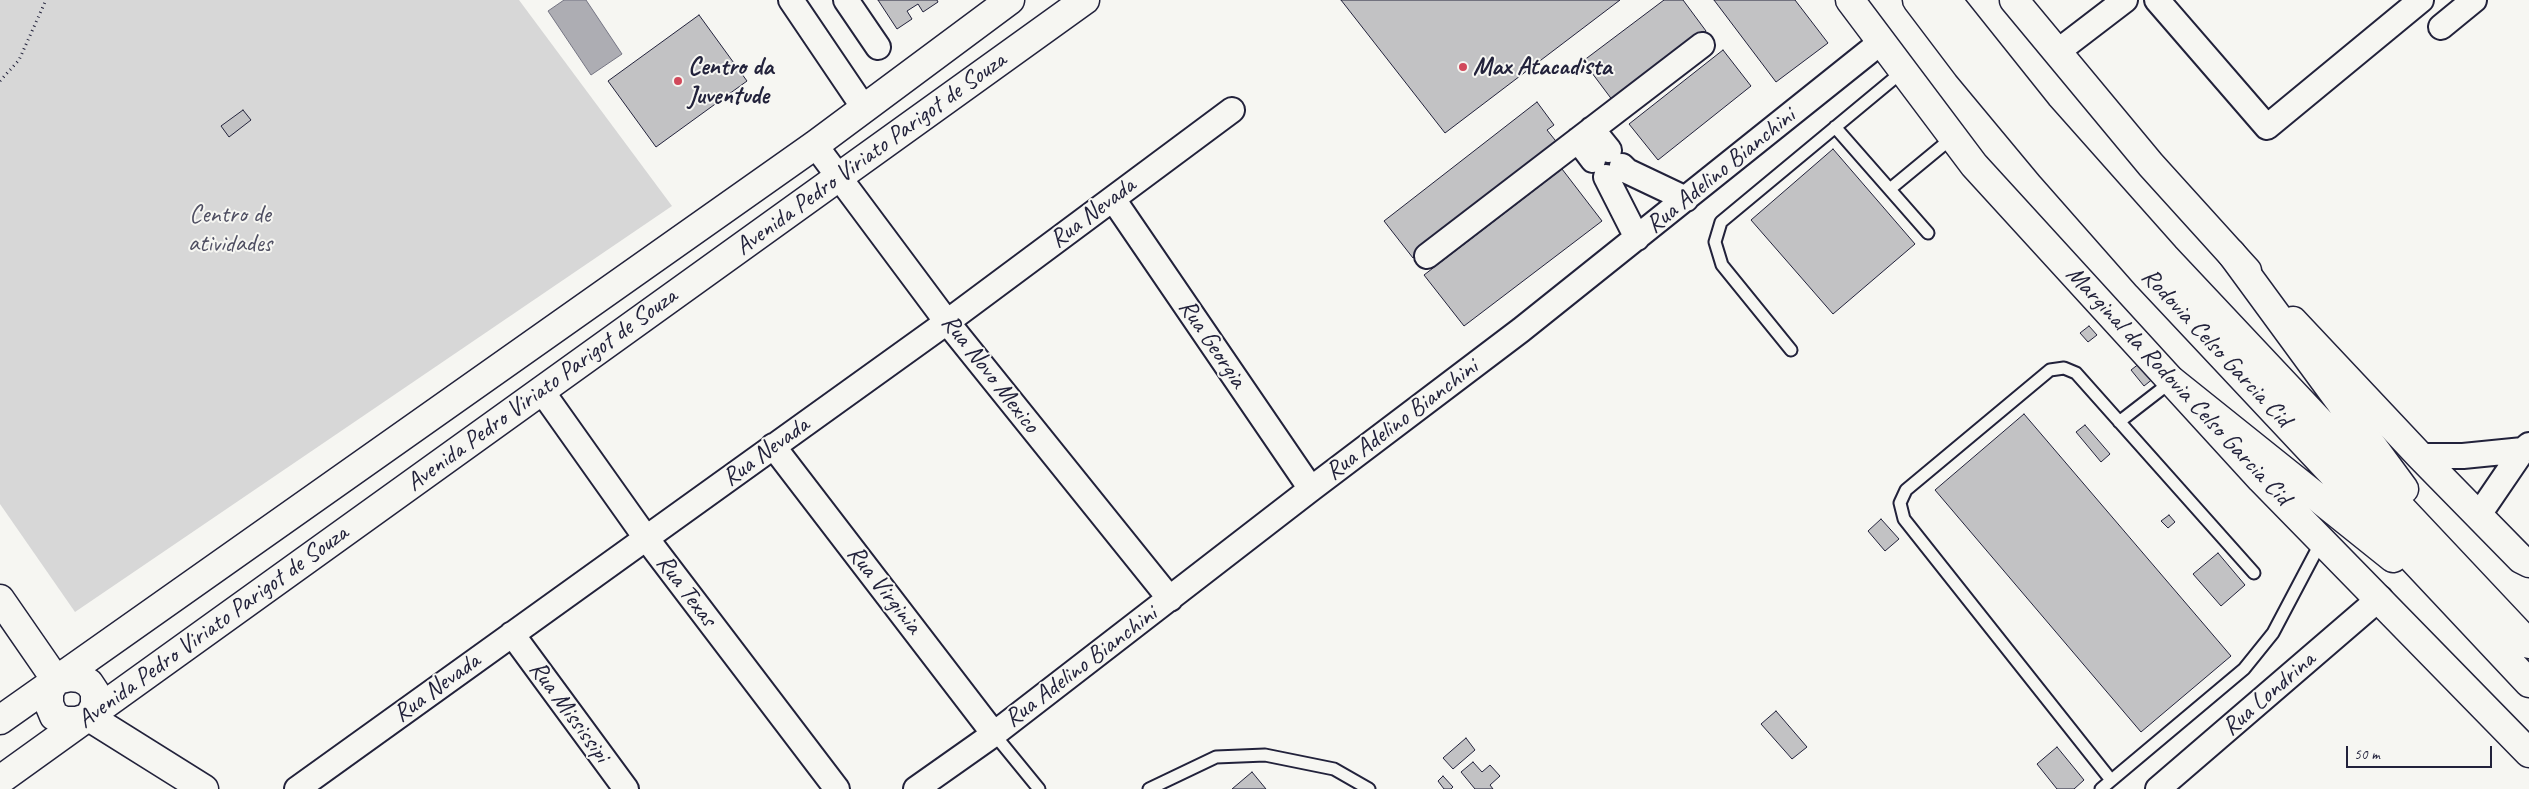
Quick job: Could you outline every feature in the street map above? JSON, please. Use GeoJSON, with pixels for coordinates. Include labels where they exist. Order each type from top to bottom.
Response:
{"type":"FeatureCollection","features":[{"type":"Feature","properties":{"kind":"main road","name":"Avenida Pedro Viriato Parigot de Souza"},"geometry":{"type":"LineString","coordinates":[[0,720],[815,144],[1010,0]]}},
{"type":"Feature","properties":{"kind":"main road","name":"Avenida Pedro Viriato Parigot de Souza"},"geometry":{"type":"LineString","coordinates":[[0,780],[541,390],[840,178],[1085,0]]}},
{"type":"Feature","properties":{"kind":"main road","name":"Marginal da Rodovia Celso Garcia Cid"},"geometry":{"type":"LineString","coordinates":[[1850,0],[1974,165],[2262,479],[2529,753]]}},
{"type":"Feature","properties":{"kind":"main road","name":"Rodovia Celso Garcia Cid"},"geometry":{"type":"LineString","coordinates":[[1916,0],[1967,66],[2051,168],[2146,276],[2529,683]]}},
{"type":"Feature","properties":{"kind":"main road","name":"Rodovia Celso Garcia Cid"},"geometry":{"type":"LineString","coordinates":[[1947,0],[2038,114],[2165,257],[2529,644]]}},
{"type":"Feature","properties":{"kind":"main road"},"geometry":{"type":"LineString","coordinates":[[2014,0],[2152,165],[2357,392],[2520,559],[2529,563]]}},
{"type":"Feature","properties":{"kind":"main road"},"geometry":{"type":"LineString","coordinates":[[2231,254],[2474,585]]}},
{"type":"Feature","properties":{"kind":"main road"},"geometry":{"type":"LineString","coordinates":[[2172,381],[2465,615]]}},
{"type":"Feature","properties":{"kind":"main road"},"geometry":{"type":"LineString","coordinates":[[0,599],[56,680],[70,677],[80,678],[89,683],[95,692],[95,705],[89,717],[204,789]]}},
{"type":"Feature","properties":{"kind":"street"},"geometry":{"type":"LineString","coordinates":[[791,0],[864,108]]}},
{"type":"Feature","properties":{"kind":"street"},"geometry":{"type":"LineString","coordinates":[[846,0],[878,47]]}},
{"type":"Feature","properties":{"kind":"street"},"geometry":{"type":"LineString","coordinates":[[2057,52],[2125,0]]}},
{"type":"Feature","properties":{"kind":"street"},"geometry":{"type":"LineString","coordinates":[[2157,0],[2267,127],[2421,0]]}},
{"type":"Feature","properties":{"kind":"street"},"geometry":{"type":"LineString","coordinates":[[2441,27],[2474,0]]}},
{"type":"Feature","properties":{"kind":"street","name":"Rua Adelino Bianchini"},"geometry":{"type":"LineString","coordinates":[[916,789],[994,734],[1521,330],[1881,42]]}},
{"type":"Feature","properties":{"kind":"street"},"geometry":{"type":"LineString","coordinates":[[1427,256],[1702,45]]}},
{"type":"Feature","properties":{"kind":"street","name":"Rua Nevada"},"geometry":{"type":"LineString","coordinates":[[297,789],[947,322],[1232,110]]}},
{"type":"Feature","properties":{"kind":"street"},"geometry":{"type":"LineString","coordinates":[[1585,135],[1607,163],[1637,238]]}},
{"type":"Feature","properties":{"kind":"street","name":"Rua Novo Mexico"},"geometry":{"type":"LineString","coordinates":[[815,144],[947,322],[1170,600]]}},
{"type":"Feature","properties":{"kind":"street"},"geometry":{"type":"LineString","coordinates":[[1607,163],[1686,199]]}},
{"type":"Feature","properties":{"kind":"street","name":"Rua Georgia"},"geometry":{"type":"LineString","coordinates":[[1113,198],[1312,489]]}},
{"type":"Feature","properties":{"kind":"street","name":"Rua Texas"},"geometry":{"type":"LineString","coordinates":[[541,390],[646,538],[837,789]]}},
{"type":"Feature","properties":{"kind":"street","name":"Rua Virginia"},"geometry":{"type":"LineString","coordinates":[[774,446],[994,734]]}},
{"type":"Feature","properties":{"kind":"street"},"geometry":{"type":"LineString","coordinates":[[2420,456],[2463,456],[2526,448]]}},
{"type":"Feature","properties":{"kind":"street"},"geometry":{"type":"LineString","coordinates":[[2478,516],[2526,448]]}},
{"type":"Feature","properties":{"kind":"street","name":"Rua Londrina"},"geometry":{"type":"LineString","coordinates":[[2158,789],[2380,598]]}},
{"type":"Feature","properties":{"kind":"street","name":"Rua Mississipi"},"geometry":{"type":"LineString","coordinates":[[512,634],[626,789]]}},
{"type":"Feature","properties":{"kind":"lane"},"geometry":{"type":"LineString","coordinates":[[1791,350],[1722,265],[1715,242],[1721,222],[1903,71]]}},
{"type":"Feature","properties":{"kind":"lane"},"geometry":{"type":"LineString","coordinates":[[1835,127],[1928,233]]}},
{"type":"Feature","properties":{"kind":"lane"},"geometry":{"type":"LineString","coordinates":[[1890,189],[1953,138]]}},
{"type":"Feature","properties":{"kind":"lane"},"geometry":{"type":"LineString","coordinates":[[2111,780],[1904,519],[1900,503],[1906,490],[2050,370],[2064,368],[2076,374],[2254,573]]}},
{"type":"Feature","properties":{"kind":"lane"},"geometry":{"type":"LineString","coordinates":[[2119,422],[2172,381]]}},
{"type":"Feature","properties":{"kind":"lane"},"geometry":{"type":"LineString","coordinates":[[2101,789],[2244,669],[2273,633],[2322,540]]}},
{"type":"Feature","properties":{"kind":"lane"},"geometry":{"type":"LineString","coordinates":[[994,734],[1039,789]]}},
{"type":"Feature","properties":{"kind":"lane"},"geometry":{"type":"LineString","coordinates":[[1149,789],[1216,757],[1265,755],[1334,769],[1369,789]]}},
{"type":"Feature","properties":{"kind":"path"},"geometry":{"type":"LineString","coordinates":[[0,81],[19,60],[46,0]]}},
{"type":"Feature","properties":{"kind":"green space","name":"Centro de atividades"},"geometry":{"type":"Polygon","coordinates":[[[0,0],[519,0],[672,206],[75,612],[0,504],[0,0]]]}},
{"type":"Feature","properties":{"kind":"shaded area"},"geometry":{"type":"Polygon","coordinates":[[[564,0],[586,0],[622,54],[591,75],[548,11],[564,0]]]}},
{"type":"Feature","properties":{"kind":"building"},"geometry":{"type":"Polygon","coordinates":[[[878,0],[937,0],[938,2],[923,12],[918,4],[907,11],[912,19],[897,29],[878,0]]]}},
{"type":"Feature","properties":{"kind":"building","name":"Max Atacadista"},"geometry":{"type":"Polygon","coordinates":[[[1341,0],[1620,0],[1445,133],[1341,0]]]}},
{"type":"Feature","properties":{"kind":"building"},"geometry":{"type":"Polygon","coordinates":[[[1664,0],[1683,0],[1706,31],[1613,101],[1583,61],[1664,0]]]}},
{"type":"Feature","properties":{"kind":"building"},"geometry":{"type":"Polygon","coordinates":[[[1714,0],[1795,0],[1828,43],[1776,82],[1714,0]]]}},
{"type":"Feature","properties":{"kind":"building","name":"Centro da Juventude"},"geometry":{"type":"Polygon","coordinates":[[[699,15],[747,81],[656,147],[608,81],[699,15]]]}},
{"type":"Feature","properties":{"kind":"building"},"geometry":{"type":"Polygon","coordinates":[[[1723,50],[1751,86],[1658,160],[1629,124],[1723,50]]]}},
{"type":"Feature","properties":{"kind":"building"},"geometry":{"type":"Polygon","coordinates":[[[1537,102],[1554,125],[1547,130],[1559,145],[1413,258],[1384,221],[1537,102]]]}},
{"type":"Feature","properties":{"kind":"building"},"geometry":{"type":"Polygon","coordinates":[[[243,110],[251,120],[229,137],[221,126],[243,110]]]}},
{"type":"Feature","properties":{"kind":"building"},"geometry":{"type":"Polygon","coordinates":[[[1833,149],[1915,244],[1833,314],[1751,220],[1833,149]]]}},
{"type":"Feature","properties":{"kind":"building"},"geometry":{"type":"Polygon","coordinates":[[[1562,169],[1602,221],[1464,326],[1424,275],[1562,169]]]}},
{"type":"Feature","properties":{"kind":"building"},"geometry":{"type":"Polygon","coordinates":[[[2089,326],[2097,335],[2088,342],[2080,333],[2089,326]]]}},
{"type":"Feature","properties":{"kind":"building"},"geometry":{"type":"Polygon","coordinates":[[[2140,363],[2154,378],[2144,386],[2131,370],[2140,363]]]}},
{"type":"Feature","properties":{"kind":"building"},"geometry":{"type":"Polygon","coordinates":[[[2024,414],[2231,656],[2141,732],[1935,490],[2024,414]]]}},
{"type":"Feature","properties":{"kind":"building"},"geometry":{"type":"Polygon","coordinates":[[[2085,425],[2110,454],[2101,462],[2076,432],[2085,425]]]}},
{"type":"Feature","properties":{"kind":"building"},"geometry":{"type":"Polygon","coordinates":[[[2169,515],[2175,522],[2168,528],[2161,521],[2169,515]]]}},
{"type":"Feature","properties":{"kind":"building"},"geometry":{"type":"Polygon","coordinates":[[[1881,519],[1899,539],[1885,551],[1868,531],[1881,519]]]}},
{"type":"Feature","properties":{"kind":"building"},"geometry":{"type":"Polygon","coordinates":[[[2218,553],[2245,585],[2221,606],[2193,574],[2218,553]]]}},
{"type":"Feature","properties":{"kind":"building"},"geometry":{"type":"Polygon","coordinates":[[[1776,711],[1807,747],[1792,759],[1761,724],[1776,711]]]}},
{"type":"Feature","properties":{"kind":"building"},"geometry":{"type":"Polygon","coordinates":[[[1466,738],[1475,750],[1453,769],[1443,758],[1466,738]]]}},
{"type":"Feature","properties":{"kind":"building"},"geometry":{"type":"Polygon","coordinates":[[[2057,747],[2084,780],[2074,789],[2057,789],[2037,764],[2057,747]]]}},
{"type":"Feature","properties":{"kind":"building"},"geometry":{"type":"Polygon","coordinates":[[[1473,762],[1482,772],[1490,765],[1500,776],[1490,785],[1493,789],[1475,789],[1461,772],[1473,762]]]}},
{"type":"Feature","properties":{"kind":"building"},"geometry":{"type":"Polygon","coordinates":[[[1252,772],[1266,789],[1232,789],[1252,772]]]}},
{"type":"Feature","properties":{"kind":"building"},"geometry":{"type":"Polygon","coordinates":[[[1443,776],[1453,787],[1451,789],[1444,789],[1438,781],[1443,776]]]}},
{"type":"Feature","properties":{"kind":"place","name":"Max Atacadista"},"geometry":{"type":"Point","coordinates":[1463,67]}},
{"type":"Feature","properties":{"kind":"place","name":"Centro da Juventude"},"geometry":{"type":"Point","coordinates":[678,81]}}]}
